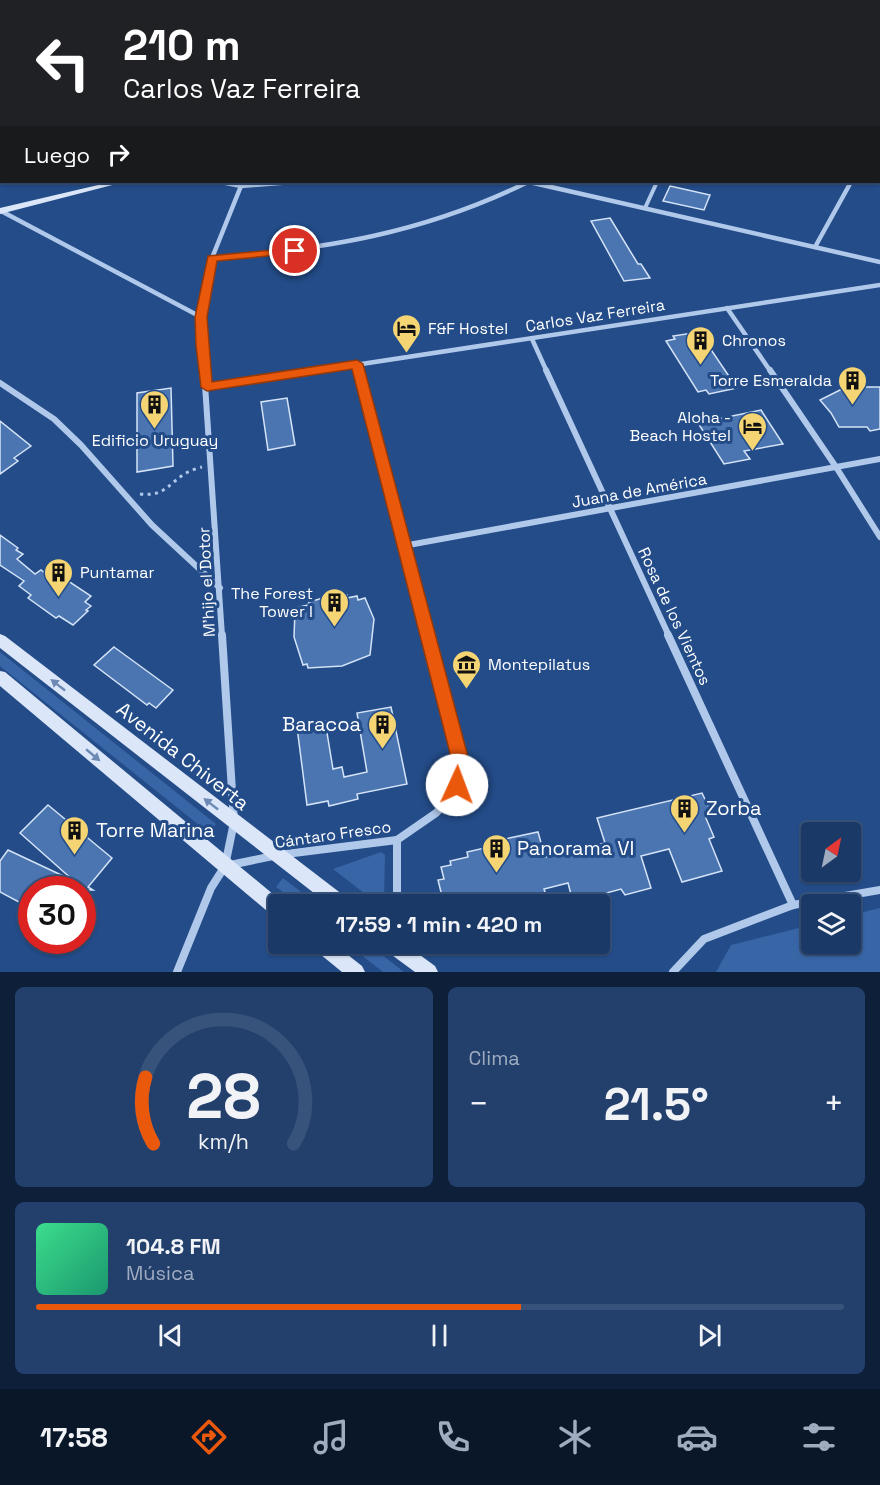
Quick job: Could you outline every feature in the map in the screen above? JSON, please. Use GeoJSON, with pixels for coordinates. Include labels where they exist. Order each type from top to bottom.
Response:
{"type":"FeatureCollection","features":[{"type":"Feature","properties":{"kind":"street"},"geometry":{"type":"LineString","coordinates":[[0,211],[116,183]]}},
{"type":"Feature","properties":{"kind":"street"},"geometry":{"type":"LineString","coordinates":[[226,183],[241,186],[280,183]]}},
{"type":"Feature","properties":{"kind":"street"},"geometry":{"type":"LineString","coordinates":[[212,258],[295,251],[382,237],[466,211],[527,183]]}},
{"type":"Feature","properties":{"kind":"street"},"geometry":{"type":"LineString","coordinates":[[533,183],[880,262]]}},
{"type":"Feature","properties":{"kind":"street"},"geometry":{"type":"LineString","coordinates":[[815,247],[850,183]]}},
{"type":"Feature","properties":{"kind":"street","name":"M'hijo el Dotor"},"geometry":{"type":"LineString","coordinates":[[177,972],[211,888],[225,866],[234,822],[207,387],[201,345],[201,317],[212,258],[241,186]]}},
{"type":"Feature","properties":{"kind":"street"},"geometry":{"type":"LineString","coordinates":[[0,211],[201,317]]}},
{"type":"Feature","properties":{"kind":"street","name":"Carlos Vaz Ferreira"},"geometry":{"type":"LineString","coordinates":[[207,387],[880,285]]}},
{"type":"Feature","properties":{"kind":"street"},"geometry":{"type":"LineString","coordinates":[[727,308],[836,467],[880,537]]}},
{"type":"Feature","properties":{"kind":"street","name":"Rosa de los Vientos"},"geometry":{"type":"LineString","coordinates":[[532,339],[793,905]]}},
{"type":"Feature","properties":{"kind":"street","name":"Cántaro Fresco"},"geometry":{"type":"LineString","coordinates":[[225,866],[278,855],[397,840],[436,813],[449,800],[457,785],[460,770],[458,753],[357,364]]}},
{"type":"Feature","properties":{"kind":"street"},"geometry":{"type":"LineString","coordinates":[[0,383],[54,419],[81,445],[152,525],[220,589]]}},
{"type":"Feature","properties":{"kind":"street","name":"Juana de América"},"geometry":{"type":"LineString","coordinates":[[403,546],[880,459]]}},
{"type":"Feature","properties":{"kind":"street","name":"Avenida Chiverta"},"geometry":{"type":"LineString","coordinates":[[0,640],[328,894]]}},
{"type":"Feature","properties":{"kind":"street"},"geometry":{"type":"LineString","coordinates":[[0,677],[268,900]]}},
{"type":"Feature","properties":{"kind":"street"},"geometry":{"type":"LineString","coordinates":[[397,840],[397,894]]}},
{"type":"Feature","properties":{"kind":"street"},"geometry":{"type":"LineString","coordinates":[[673,972],[704,939],[793,905],[880,890]]}},
{"type":"Feature","properties":{"kind":"street"},"geometry":{"type":"LineString","coordinates":[[334,954],[356,972]]}},
{"type":"Feature","properties":{"kind":"street"},"geometry":{"type":"LineString","coordinates":[[406,954],[429,972]]}},
{"type":"Feature","properties":{"kind":"lane"},"geometry":{"type":"LineString","coordinates":[[645,208],[657,183]]}},
{"type":"Feature","properties":{"kind":"path"},"geometry":{"type":"LineString","coordinates":[[127,498],[135,493],[148,495],[168,490],[188,472],[212,463]]}},
{"type":"Feature","properties":{"kind":"shaded area"},"geometry":{"type":"Polygon","coordinates":[[[0,652],[216,824],[209,833],[0,666],[0,652]]]}},
{"type":"Feature","properties":{"kind":"shaded area"},"geometry":{"type":"Polygon","coordinates":[[[381,852],[385,855],[384,894],[365,894],[333,869],[381,852]]]}},
{"type":"Feature","properties":{"kind":"shaded area"},"geometry":{"type":"Polygon","coordinates":[[[283,878],[304,894],[285,894],[276,887],[283,878]]]}},
{"type":"Feature","properties":{"kind":"shaded area"},"geometry":{"type":"Polygon","coordinates":[[[880,908],[880,972],[716,972],[731,945],[801,928],[801,954],[861,954],[861,913],[880,908]]]}},
{"type":"Feature","properties":{"kind":"shaded area"},"geometry":{"type":"Polygon","coordinates":[[[360,954],[381,954],[404,972],[383,972],[360,954]]]}},
{"type":"Feature","properties":{"kind":"building"},"geometry":{"type":"Polygon","coordinates":[[[670,186],[710,195],[704,210],[663,201],[670,186]]]}},
{"type":"Feature","properties":{"kind":"building"},"geometry":{"type":"Polygon","coordinates":[[[610,218],[638,264],[641,264],[650,278],[624,281],[591,221],[610,218]]]}},
{"type":"Feature","properties":{"kind":"building","name":"Chronos"},"geometry":{"type":"Polygon","coordinates":[[[699,332],[737,388],[709,394],[706,390],[698,392],[666,341],[675,339],[673,336],[699,332]]]}},
{"type":"Feature","properties":{"kind":"building","name":"Torre Esmeralda"},"geometry":{"type":"Polygon","coordinates":[[[880,387],[880,429],[870,431],[867,427],[839,427],[820,400],[840,390],[880,387]]]}},
{"type":"Feature","properties":{"kind":"building","name":"Edificio Uruguay"},"geometry":{"type":"Polygon","coordinates":[[[171,388],[173,466],[137,472],[137,393],[171,388]]]}},
{"type":"Feature","properties":{"kind":"building"},"geometry":{"type":"Polygon","coordinates":[[[287,398],[295,445],[268,450],[261,402],[287,398]]]}},
{"type":"Feature","properties":{"kind":"building"},"geometry":{"type":"Polygon","coordinates":[[[761,410],[783,444],[744,451],[750,459],[724,464],[698,423],[761,410]]]}},
{"type":"Feature","properties":{"kind":"building"},"geometry":{"type":"Polygon","coordinates":[[[0,421],[31,446],[14,458],[18,461],[0,474],[0,421]]]}},
{"type":"Feature","properties":{"kind":"building","name":"Puntamar"},"geometry":{"type":"Polygon","coordinates":[[[0,535],[18,548],[16,550],[23,554],[17,559],[35,574],[41,570],[45,573],[50,569],[91,596],[85,602],[91,606],[86,610],[88,611],[73,625],[59,616],[56,618],[28,598],[31,595],[19,586],[24,581],[0,565],[0,535]]]}},
{"type":"Feature","properties":{"kind":"building","name":"The Forest Tower I"},"geometry":{"type":"Polygon","coordinates":[[[347,595],[347,598],[357,596],[358,600],[365,598],[374,619],[370,655],[342,666],[308,668],[307,664],[303,665],[294,637],[295,611],[299,610],[299,607],[308,605],[309,602],[326,597],[347,595]]]}},
{"type":"Feature","properties":{"kind":"building"},"geometry":{"type":"Polygon","coordinates":[[[114,647],[173,690],[156,708],[149,703],[147,705],[94,665],[114,647]]]}},
{"type":"Feature","properties":{"kind":"building"},"geometry":{"type":"Polygon","coordinates":[[[391,707],[407,784],[357,794],[358,799],[329,806],[328,801],[307,805],[297,727],[325,721],[333,769],[342,767],[344,777],[367,772],[357,713],[391,707]]]}},
{"type":"Feature","properties":{"kind":"building"},"geometry":{"type":"Polygon","coordinates":[[[702,793],[712,814],[705,816],[714,837],[709,839],[722,871],[682,882],[669,849],[641,856],[651,888],[625,895],[621,889],[603,894],[571,894],[568,883],[544,889],[546,894],[442,894],[438,880],[444,879],[441,867],[451,865],[450,861],[468,857],[467,852],[502,844],[500,840],[538,832],[545,857],[605,843],[597,818],[702,793]]]}},
{"type":"Feature","properties":{"kind":"building","name":"Torre Marina"},"geometry":{"type":"Polygon","coordinates":[[[48,805],[112,858],[96,877],[68,876],[20,833],[48,805]]]}},
{"type":"Feature","properties":{"kind":"building","name":"Torre Marina"},"geometry":{"type":"Polygon","coordinates":[[[8,850],[63,876],[18,876],[18,902],[0,892],[0,861],[8,850]]]}},
{"type":"Feature","properties":{"kind":"place","name":"F&F Hostel"},"geometry":{"type":"Point","coordinates":[407,354]}},
{"type":"Feature","properties":{"kind":"place","name":"Chronos"},"geometry":{"type":"Point","coordinates":[701,366]}},
{"type":"Feature","properties":{"kind":"place","name":"Torre Esmeralda"},"geometry":{"type":"Point","coordinates":[853,406]}},
{"type":"Feature","properties":{"kind":"place","name":"Edificio Uruguay"},"geometry":{"type":"Point","coordinates":[155,430]}},
{"type":"Feature","properties":{"kind":"place","name":"Aloha - Beach Hostel"},"geometry":{"type":"Point","coordinates":[752,452]}},
{"type":"Feature","properties":{"kind":"place","name":"Puntamar"},"geometry":{"type":"Point","coordinates":[59,598]}},
{"type":"Feature","properties":{"kind":"place","name":"The Forest Tower I"},"geometry":{"type":"Point","coordinates":[334,628]}},
{"type":"Feature","properties":{"kind":"place","name":"Montepilatus"},"geometry":{"type":"Point","coordinates":[467,690]}},
{"type":"Feature","properties":{"kind":"place","name":"Baracoa"},"geometry":{"type":"Point","coordinates":[382,750]}},
{"type":"Feature","properties":{"kind":"place","name":"Zorba"},"geometry":{"type":"Point","coordinates":[685,834]}},
{"type":"Feature","properties":{"kind":"place","name":"Torre Marina"},"geometry":{"type":"Point","coordinates":[75,856]}},
{"type":"Feature","properties":{"kind":"place","name":"Panorama VI"},"geometry":{"type":"Point","coordinates":[496,874]}},
{"type":"Feature","properties":{"kind":"route"},"geometry":{"type":"LineString","coordinates":[[295,251],[212,258],[201,317],[201,345],[207,387],[357,364],[458,753],[460,770],[457,785]]}}]}
